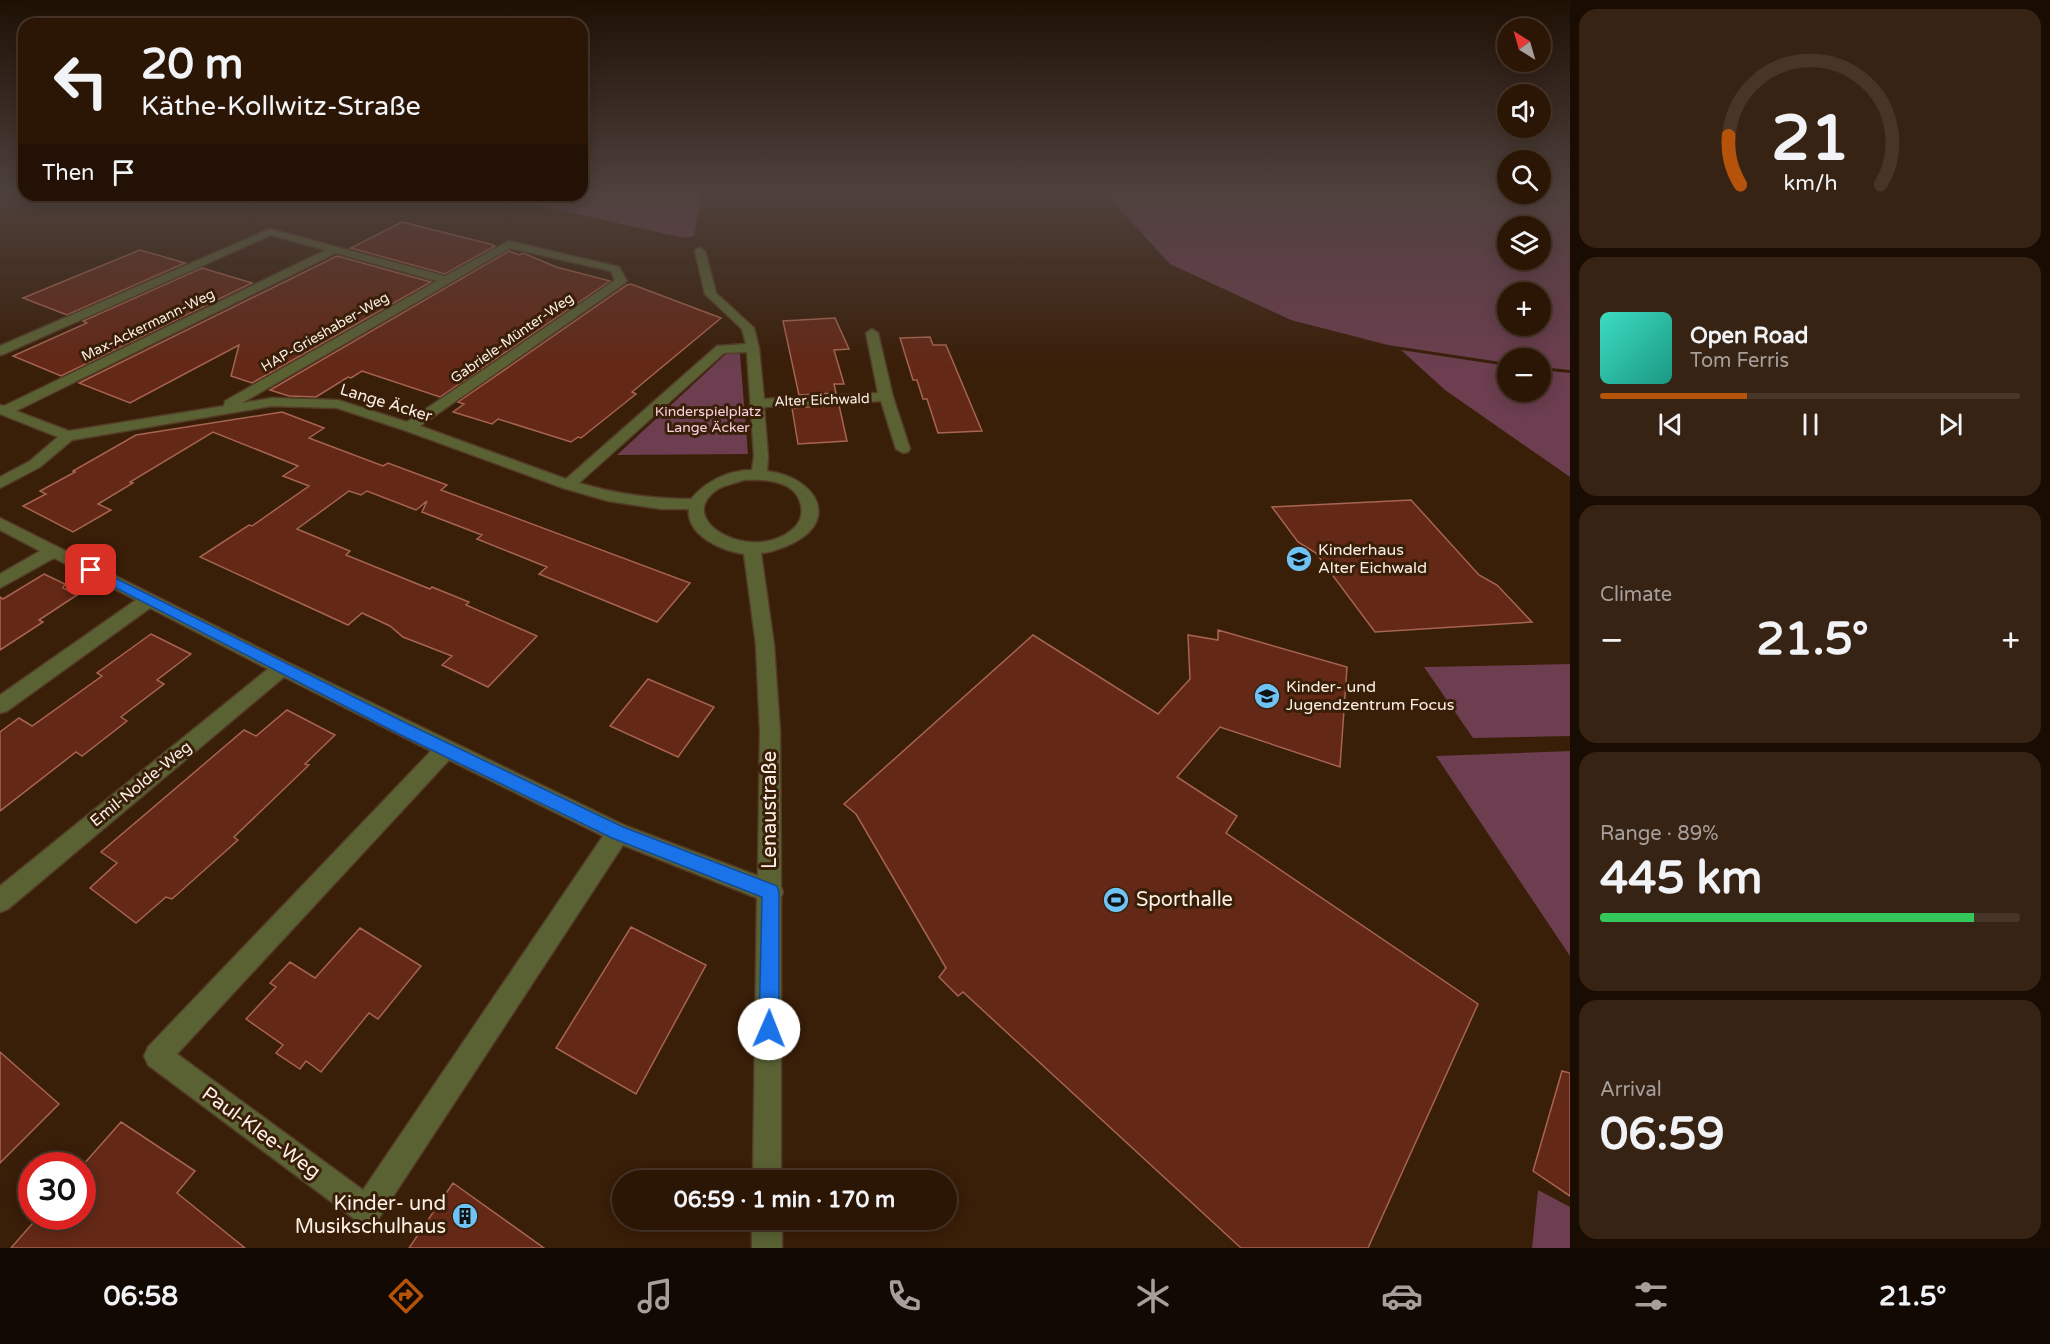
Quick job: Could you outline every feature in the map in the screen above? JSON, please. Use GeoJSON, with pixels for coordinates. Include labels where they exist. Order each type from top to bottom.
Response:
{"type":"FeatureCollection","features":[{"type":"Feature","properties":{"kind":"street"},"geometry":{"type":"LineString","coordinates":[[0,351],[231,249]]}},
{"type":"Feature","properties":{"kind":"street","name":"Max-Ackermann-Weg"},"geometry":{"type":"LineString","coordinates":[[2,410],[337,249]]}},
{"type":"Feature","properties":{"kind":"street"},"geometry":{"type":"LineString","coordinates":[[339,249],[446,280]]}},
{"type":"Feature","properties":{"kind":"street","name":"Gabriele-Münter-Weg"},"geometry":{"type":"LineString","coordinates":[[446,280],[500,249]]}},
{"type":"Feature","properties":{"kind":"street","name":"Gabriele-Münter-Weg"},"geometry":{"type":"LineString","coordinates":[[409,427],[621,281],[615,269],[531,249]]}},
{"type":"Feature","properties":{"kind":"street","name":"Alter Eichwald"},"geometry":{"type":"LineString","coordinates":[[700,251],[711,294],[748,328],[753,348],[758,403],[761,456],[759,475]]}},
{"type":"Feature","properties":{"kind":"street","name":"HAP-Grieshaber-Weg"},"geometry":{"type":"LineString","coordinates":[[219,410],[446,280]]}},
{"type":"Feature","properties":{"kind":"street","name":"Alter Eichwald"},"geometry":{"type":"LineString","coordinates":[[872,333],[886,397],[903,449]]}},
{"type":"Feature","properties":{"kind":"street"},"geometry":{"type":"LineString","coordinates":[[568,485],[721,349],[753,348]]}},
{"type":"Feature","properties":{"kind":"street","name":"Alter Eichwald"},"geometry":{"type":"LineString","coordinates":[[758,403],[886,397]]}},
{"type":"Feature","properties":{"kind":"street","name":"Lange Äcker"},"geometry":{"type":"LineString","coordinates":[[68,436],[272,402],[338,404],[409,427],[568,485],[613,498],[660,504],[697,504]]}},
{"type":"Feature","properties":{"kind":"street"},"geometry":{"type":"LineString","coordinates":[[0,483],[35,464],[68,436],[2,410]]}},
{"type":"Feature","properties":{"kind":"street"},"geometry":{"type":"LineString","coordinates":[[759,475],[785,480],[804,493],[809,501],[810,518],[799,533],[779,544],[752,548],[737,547],[712,538],[698,522],[697,504],[703,494],[713,485],[727,479],[759,475]]}},
{"type":"Feature","properties":{"kind":"street"},"geometry":{"type":"LineString","coordinates":[[0,523],[445,750],[618,833],[771,892]]}},
{"type":"Feature","properties":{"kind":"street","name":"Lenaustraße"},"geometry":{"type":"LineString","coordinates":[[752,548],[765,645],[770,732],[771,892],[767,1170]]}},
{"type":"Feature","properties":{"kind":"street"},"geometry":{"type":"LineString","coordinates":[[0,582],[52,551]]}},
{"type":"Feature","properties":{"kind":"street"},"geometry":{"type":"LineString","coordinates":[[0,705],[150,599]]}},
{"type":"Feature","properties":{"kind":"street","name":"Emil-Nolde-Weg"},"geometry":{"type":"LineString","coordinates":[[0,900],[282,668]]}},
{"type":"Feature","properties":{"kind":"street","name":"Paul-Klee-Weg"},"geometry":{"type":"LineString","coordinates":[[445,750],[157,1056],[367,1211],[618,833]]}},
{"type":"Feature","properties":{"kind":"street"},"geometry":{"type":"LineString","coordinates":[[766,1248],[767,1230]]}},
{"type":"Feature","properties":{"kind":"green space"},"geometry":{"type":"Polygon","coordinates":[[[1156,249],[1497,249],[1497,270],[1551,270],[1551,249],[1570,249],[1570,370],[1551,368],[1551,348],[1497,348],[1497,361],[1388,345],[1291,320],[1170,264],[1156,249]]]}},
{"type":"Feature","properties":{"kind":"green space"},"geometry":{"type":"Polygon","coordinates":[[[1401,350],[1497,364],[1497,402],[1551,402],[1551,371],[1570,373],[1570,477],[1445,390],[1401,350]]]}},
{"type":"Feature","properties":{"kind":"green space","name":"Kinderspielplatz Lange Äcker"},"geometry":{"type":"Polygon","coordinates":[[[727,353],[740,354],[748,454],[617,455],[727,353]]]}},
{"type":"Feature","properties":{"kind":"green space"},"geometry":{"type":"Polygon","coordinates":[[[1570,664],[1570,736],[1473,738],[1424,667],[1570,664]]]}},
{"type":"Feature","properties":{"kind":"green space"},"geometry":{"type":"Polygon","coordinates":[[[1570,751],[1570,956],[1436,756],[1570,751]]]}},
{"type":"Feature","properties":{"kind":"green space"},"geometry":{"type":"Polygon","coordinates":[[[1538,1190],[1570,1207],[1570,1248],[1532,1248],[1538,1190]]]}},
{"type":"Feature","properties":{"kind":"building"},"geometry":{"type":"Polygon","coordinates":[[[355,249],[489,249],[445,274],[355,249]]]}},
{"type":"Feature","properties":{"kind":"building"},"geometry":{"type":"Polygon","coordinates":[[[140,250],[185,263],[67,315],[23,298],[140,250]]]}},
{"type":"Feature","properties":{"kind":"building"},"geometry":{"type":"Polygon","coordinates":[[[509,251],[519,255],[523,253],[556,267],[610,281],[440,397],[362,371],[316,397],[289,396],[270,390],[509,251]]]}},
{"type":"Feature","properties":{"kind":"building"},"geometry":{"type":"Polygon","coordinates":[[[337,256],[431,282],[252,383],[231,376],[239,345],[130,403],[79,383],[337,256]]]}},
{"type":"Feature","properties":{"kind":"building"},"geometry":{"type":"Polygon","coordinates":[[[202,268],[252,283],[61,376],[13,356],[87,323],[83,321],[202,268]]]}},
{"type":"Feature","properties":{"kind":"building"},"geometry":{"type":"Polygon","coordinates":[[[631,284],[721,318],[632,392],[636,394],[581,438],[578,437],[571,442],[498,419],[492,424],[453,412],[464,404],[458,402],[631,284]]]}},
{"type":"Feature","properties":{"kind":"building"},"geometry":{"type":"Polygon","coordinates":[[[835,318],[849,349],[834,350],[844,384],[834,384],[836,393],[799,395],[783,321],[835,318]]]}},
{"type":"Feature","properties":{"kind":"building"},"geometry":{"type":"Polygon","coordinates":[[[930,337],[933,345],[946,345],[982,431],[938,433],[927,399],[923,399],[917,380],[913,380],[900,338],[930,337]]]}},
{"type":"Feature","properties":{"kind":"building"},"geometry":{"type":"Polygon","coordinates":[[[839,405],[847,441],[798,444],[792,408],[839,405]]]}},
{"type":"Feature","properties":{"kind":"building"},"geometry":{"type":"Polygon","coordinates":[[[282,412],[324,428],[309,438],[383,466],[388,463],[447,485],[441,490],[690,583],[657,622],[539,574],[547,567],[477,539],[482,535],[422,512],[427,501],[416,510],[367,491],[361,495],[349,491],[297,529],[350,551],[346,555],[469,602],[466,605],[537,636],[488,687],[442,665],[452,656],[403,637],[390,626],[362,613],[348,625],[200,557],[249,525],[252,526],[309,486],[283,476],[298,466],[213,432],[98,504],[111,510],[73,532],[23,506],[46,494],[40,491],[136,435],[282,412]]]}},
{"type":"Feature","properties":{"kind":"building"},"geometry":{"type":"Polygon","coordinates":[[[1411,500],[1479,575],[1497,585],[1532,622],[1375,632],[1316,553],[1298,542],[1272,507],[1411,500]]]}},
{"type":"Feature","properties":{"kind":"building"},"geometry":{"type":"Polygon","coordinates":[[[44,574],[65,584],[63,588],[77,595],[39,620],[43,622],[0,650],[0,597],[3,599],[44,574]]]}},
{"type":"Feature","properties":{"kind":"building","name":"Sporthalle"},"geometry":{"type":"Polygon","coordinates":[[[1218,630],[1347,667],[1340,767],[1220,727],[1177,777],[1237,816],[1226,833],[1478,1004],[1368,1248],[1241,1248],[963,992],[958,996],[939,977],[946,968],[856,814],[844,804],[1033,635],[1158,714],[1190,679],[1188,635],[1218,640],[1218,630]]]}},
{"type":"Feature","properties":{"kind":"building"},"geometry":{"type":"Polygon","coordinates":[[[151,634],[191,654],[157,680],[164,684],[121,717],[127,721],[82,756],[76,752],[0,811],[0,732],[19,718],[32,726],[102,676],[97,673],[151,634]]]}},
{"type":"Feature","properties":{"kind":"building"},"geometry":{"type":"Polygon","coordinates":[[[648,679],[714,707],[678,757],[610,726],[648,679]]]}},
{"type":"Feature","properties":{"kind":"building"},"geometry":{"type":"Polygon","coordinates":[[[287,710],[335,735],[305,764],[309,765],[234,837],[238,840],[172,899],[166,897],[136,923],[90,888],[117,863],[101,852],[244,730],[256,736],[287,710]]]}},
{"type":"Feature","properties":{"kind":"building"},"geometry":{"type":"Polygon","coordinates":[[[631,927],[706,965],[636,1094],[556,1048],[631,927]]]}},
{"type":"Feature","properties":{"kind":"building"},"geometry":{"type":"Polygon","coordinates":[[[360,928],[421,966],[378,1019],[369,1013],[321,1072],[306,1061],[300,1069],[276,1053],[283,1045],[246,1019],[276,987],[270,983],[290,962],[315,978],[360,928]]]}},
{"type":"Feature","properties":{"kind":"building"},"geometry":{"type":"Polygon","coordinates":[[[0,1052],[59,1104],[0,1163],[0,1052]]]}},
{"type":"Feature","properties":{"kind":"building"},"geometry":{"type":"Polygon","coordinates":[[[1562,1071],[1570,1073],[1570,1196],[1533,1171],[1562,1071]]]}},
{"type":"Feature","properties":{"kind":"building"},"geometry":{"type":"Polygon","coordinates":[[[121,1122],[195,1171],[177,1193],[245,1248],[11,1248],[27,1230],[96,1230],[94,1152],[121,1122]]]}},
{"type":"Feature","properties":{"kind":"building","name":"Kinder- und Musikschulhaus"},"geometry":{"type":"Polygon","coordinates":[[[453,1183],[544,1248],[409,1248],[453,1183]]]}},
{"type":"Feature","properties":{"kind":"place","name":"Kinderhaus Alter Eichwald"},"geometry":{"type":"Point","coordinates":[1299,559]}},
{"type":"Feature","properties":{"kind":"place","name":"Kinder- und Jugendzentrum Focus"},"geometry":{"type":"Point","coordinates":[1267,696]}},
{"type":"Feature","properties":{"kind":"place","name":"Sporthalle"},"geometry":{"type":"Point","coordinates":[1116,900]}},
{"type":"Feature","properties":{"kind":"place","name":"Kinder- und Musikschulhaus"},"geometry":{"type":"Point","coordinates":[465,1216]}},
{"type":"Feature","properties":{"kind":"route"},"geometry":{"type":"LineString","coordinates":[[91,570],[466,760],[618,833],[771,892],[769,1029]]}}]}
